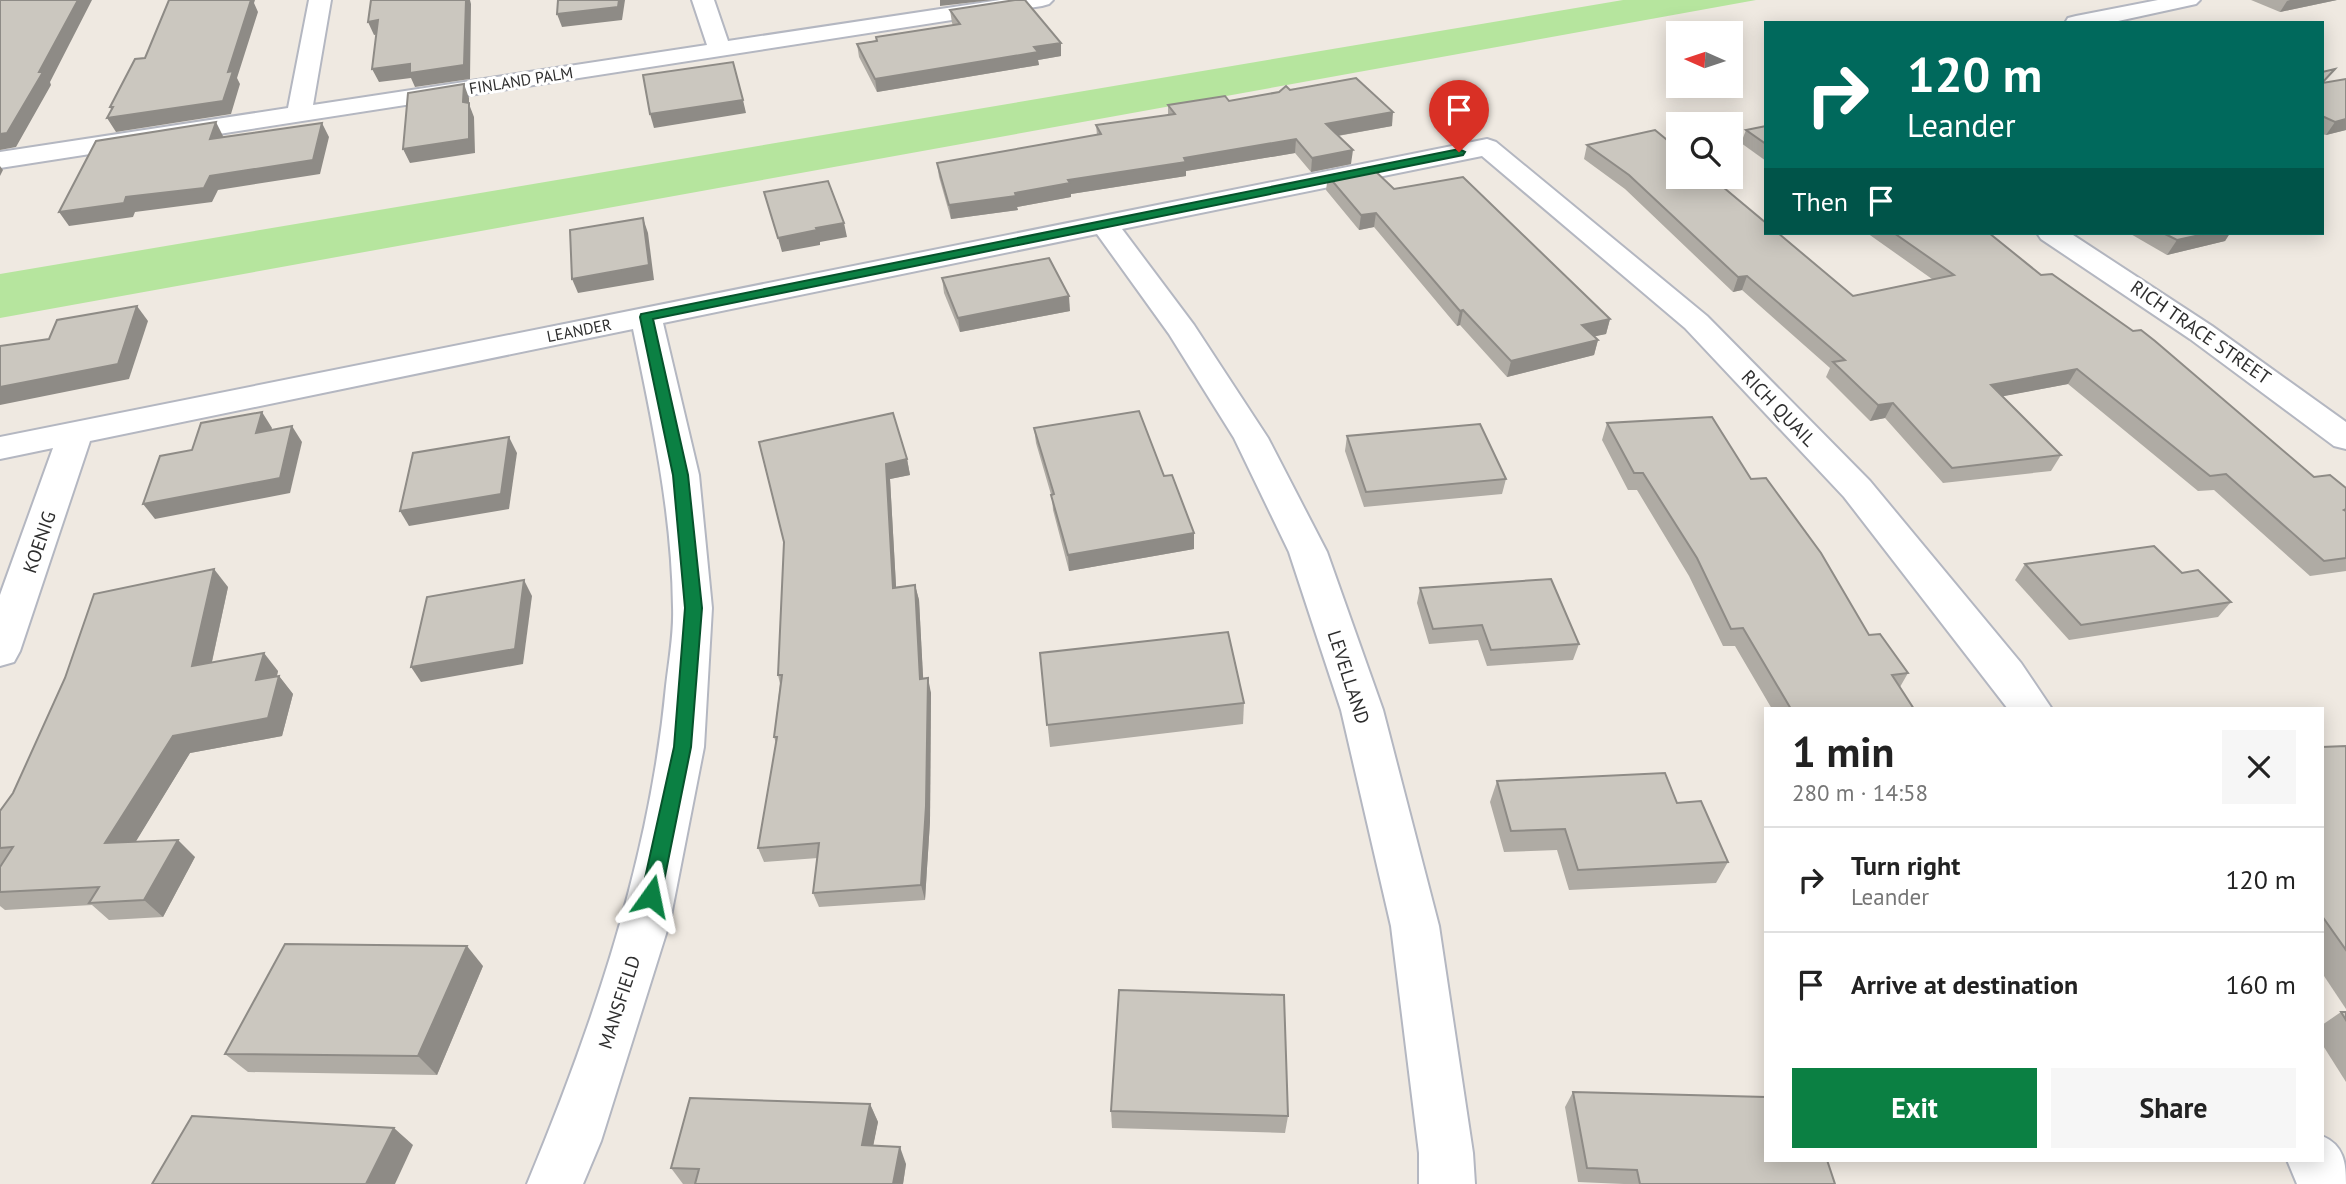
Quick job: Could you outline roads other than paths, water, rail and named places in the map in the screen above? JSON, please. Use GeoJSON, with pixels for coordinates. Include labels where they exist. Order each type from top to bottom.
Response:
{"type":"FeatureCollection","features":[{"type":"Feature","properties":{"kind":"street"},"geometry":{"type":"LineString","coordinates":[[299,114],[320,0]]}},
{"type":"Feature","properties":{"kind":"street"},"geometry":{"type":"LineString","coordinates":[[703,0],[720,50]]}},
{"type":"Feature","properties":{"kind":"street","name":"FINLAND PALM"},"geometry":{"type":"LineString","coordinates":[[0,160],[1042,0]]}},
{"type":"Feature","properties":{"kind":"street"},"geometry":{"type":"LineString","coordinates":[[2086,21],[2189,0]]}},
{"type":"Feature","properties":{"kind":"street","name":"LEANDER"},"geometry":{"type":"LineString","coordinates":[[0,448],[1487,147]]}},
{"type":"Feature","properties":{"kind":"street","name":"RICH QUAIL"},"geometry":{"type":"LineString","coordinates":[[1487,147],[1696,322],[1725,351],[1857,489],[2007,674],[2030,707]]}},
{"type":"Feature","properties":{"kind":"street","name":"LEVELLAND"},"geometry":{"type":"LineString","coordinates":[[1104,224],[1183,332],[1251,438],[1308,551],[1362,710],[1415,926],[1446,1153],[1447,1184]]}},
{"type":"Feature","properties":{"kind":"street","name":"RICH TRACE STREET"},"geometry":{"type":"LineString","coordinates":[[2054,235],[2127,280],[2227,349],[2346,438]]}},
{"type":"Feature","properties":{"kind":"street","name":"MANSFIELD"},"geometry":{"type":"LineString","coordinates":[[555,1184],[574,1142],[646,921],[682,747],[694,608],[681,475],[646,317]]}},
{"type":"Feature","properties":{"kind":"street","name":"KOENIG"},"geometry":{"type":"LineString","coordinates":[[0,651],[76,432]]}},
{"type":"Feature","properties":{"kind":"street"},"geometry":{"type":"LineString","coordinates":[[2315,1162],[2328,1184]]}}]}
